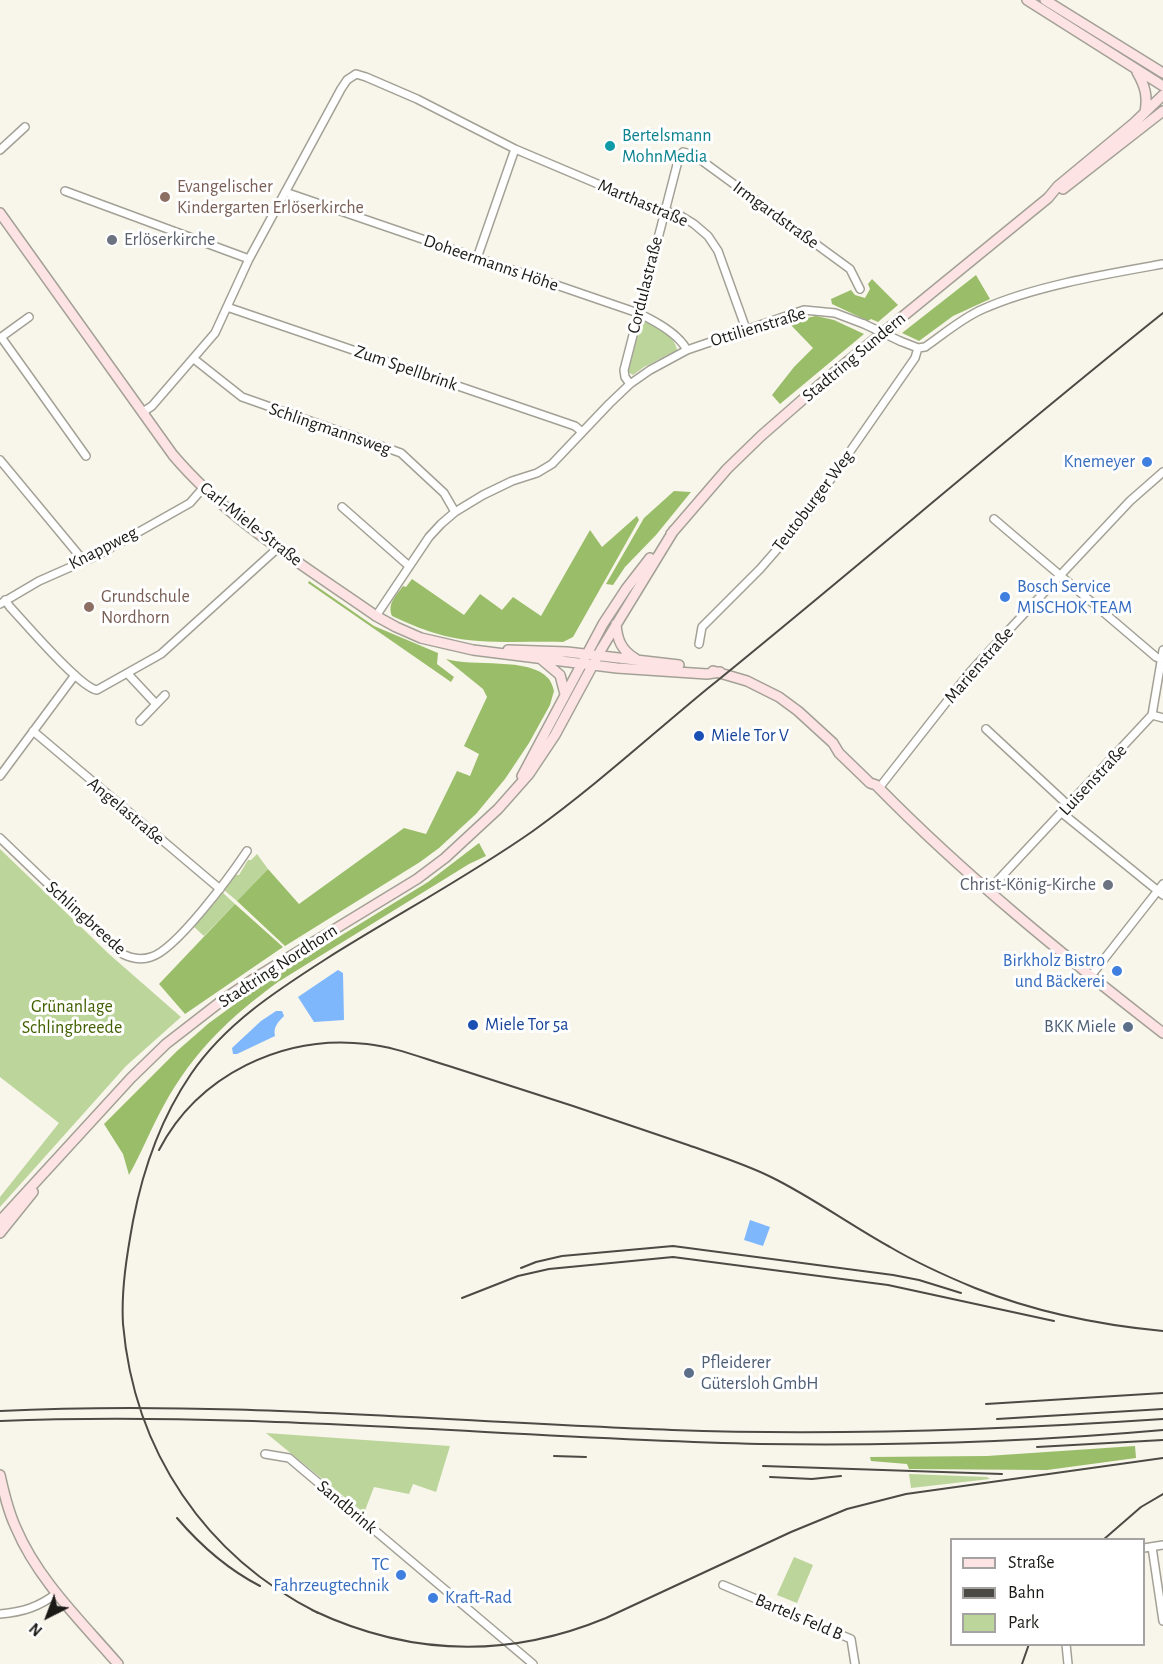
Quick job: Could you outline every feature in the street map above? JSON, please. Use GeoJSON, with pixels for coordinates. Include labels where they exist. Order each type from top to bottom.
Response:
{"type":"FeatureCollection","features":[{"type":"Feature","properties":{"kind":"main road"},"geometry":{"type":"LineString","coordinates":[[1027,0],[1163,86]]}},
{"type":"Feature","properties":{"kind":"main road"},"geometry":{"type":"LineString","coordinates":[[1046,0],[1163,73]]}},
{"type":"Feature","properties":{"kind":"main road"},"geometry":{"type":"LineString","coordinates":[[1136,70],[1148,99],[1145,112]]}},
{"type":"Feature","properties":{"kind":"main road","name":"Stadtring Sundern"},"geometry":{"type":"LineString","coordinates":[[1048,198],[1058,186],[1163,95]]}},
{"type":"Feature","properties":{"kind":"main road","name":"Stadtring Sundern"},"geometry":{"type":"LineString","coordinates":[[582,664],[603,624],[626,589],[693,506],[761,436],[1048,198],[1095,166],[1163,111]]}},
{"type":"Feature","properties":{"kind":"main road","name":"Carl-Miele-Straße"},"geometry":{"type":"LineString","coordinates":[[0,213],[173,455],[203,488],[232,514],[376,616],[421,638],[445,645],[582,664],[595,660],[647,662],[707,669],[747,681],[771,692],[798,711],[870,783],[1036,934],[1163,1033]]}},
{"type":"Feature","properties":{"kind":"main road","name":"Stadtring Sundern"},"geometry":{"type":"LineString","coordinates":[[595,660],[674,530]]}},
{"type":"Feature","properties":{"kind":"main road"},"geometry":{"type":"LineString","coordinates":[[616,624],[618,638],[624,650],[634,658],[647,662]]}},
{"type":"Feature","properties":{"kind":"main road","name":"Carl-Miele-Straße"},"geometry":{"type":"LineString","coordinates":[[472,650],[530,650],[587,655],[595,660],[706,674],[720,672]]}},
{"type":"Feature","properties":{"kind":"main road"},"geometry":{"type":"LineString","coordinates":[[540,658],[560,675],[565,694]]}},
{"type":"Feature","properties":{"kind":"main road","name":"Stadtring Nordhorn"},"geometry":{"type":"LineString","coordinates":[[0,1221],[131,1078],[166,1044],[258,976],[417,879],[445,858],[498,809],[529,774],[555,735],[595,660]]}},
{"type":"Feature","properties":{"kind":"main road","name":"Stadtring Nordhorn"},"geometry":{"type":"LineString","coordinates":[[515,789],[582,664]]}},
{"type":"Feature","properties":{"kind":"main road","name":"Stadtring Nordhorn"},"geometry":{"type":"LineString","coordinates":[[0,1233],[56,1161]]}},
{"type":"Feature","properties":{"kind":"main road"},"geometry":{"type":"LineString","coordinates":[[0,1475],[8,1510],[32,1559],[57,1593],[118,1664]]}},
{"type":"Feature","properties":{"kind":"street","name":"Marthastraße"},"geometry":{"type":"LineString","coordinates":[[285,192],[347,80],[356,74],[366,76],[515,149],[694,224],[713,243],[725,265],[746,329]]}},
{"type":"Feature","properties":{"kind":"street"},"geometry":{"type":"LineString","coordinates":[[0,150],[25,127]]}},
{"type":"Feature","properties":{"kind":"street"},"geometry":{"type":"LineString","coordinates":[[477,258],[515,149]]}},
{"type":"Feature","properties":{"kind":"street","name":"Cordulastraße"},"geometry":{"type":"LineString","coordinates":[[630,384],[625,377],[624,370],[679,157],[683,152]]}},
{"type":"Feature","properties":{"kind":"street","name":"Irmgardstraße"},"geometry":{"type":"LineString","coordinates":[[683,152],[694,154],[850,269],[860,289]]}},
{"type":"Feature","properties":{"kind":"street"},"geometry":{"type":"LineString","coordinates":[[66,191],[249,259]]}},
{"type":"Feature","properties":{"kind":"street"},"geometry":{"type":"LineString","coordinates":[[143,412],[152,406],[215,333],[249,259],[285,192]]}},
{"type":"Feature","properties":{"kind":"street","name":"Doheermanns Höhe"},"geometry":{"type":"LineString","coordinates":[[285,192],[638,314],[665,329],[684,344],[687,350]]}},
{"type":"Feature","properties":{"kind":"street"},"geometry":{"type":"LineString","coordinates":[[918,348],[925,346],[983,309],[1033,292],[1163,264]]}},
{"type":"Feature","properties":{"kind":"street","name":"Zum Spellbrink"},"geometry":{"type":"LineString","coordinates":[[227,307],[575,426],[582,432]]}},
{"type":"Feature","properties":{"kind":"street","name":"Ottilienstraße"},"geometry":{"type":"LineString","coordinates":[[376,616],[429,537],[455,512],[483,495],[512,481],[537,473],[552,464],[630,384],[687,350],[804,310],[835,313],[918,348]]}},
{"type":"Feature","properties":{"kind":"street"},"geometry":{"type":"LineString","coordinates":[[29,317],[1,338],[86,456]]}},
{"type":"Feature","properties":{"kind":"street","name":"Teutoburger Weg"},"geometry":{"type":"LineString","coordinates":[[699,644],[702,627],[760,569],[801,522],[915,358],[918,348]]}},
{"type":"Feature","properties":{"kind":"street","name":"Schlingmannsweg"},"geometry":{"type":"LineString","coordinates":[[194,359],[242,397],[401,453],[444,493],[455,512]]}},
{"type":"Feature","properties":{"kind":"street"},"geometry":{"type":"LineString","coordinates":[[0,460],[83,560]]}},
{"type":"Feature","properties":{"kind":"street","name":"Marienstraße"},"geometry":{"type":"LineString","coordinates":[[877,787],[970,672],[1130,501],[1163,472]]}},
{"type":"Feature","properties":{"kind":"street","name":"Knappweg"},"geometry":{"type":"LineString","coordinates":[[3,602],[39,581],[98,555],[190,503],[203,488]]}},
{"type":"Feature","properties":{"kind":"street"},"geometry":{"type":"LineString","coordinates":[[342,507],[409,566]]}},
{"type":"Feature","properties":{"kind":"street"},"geometry":{"type":"LineString","coordinates":[[994,519],[1059,576],[1161,659]]}},
{"type":"Feature","properties":{"kind":"street"},"geometry":{"type":"LineString","coordinates":[[3,602],[75,675],[91,689],[97,690],[161,654],[279,547]]}},
{"type":"Feature","properties":{"kind":"street"},"geometry":{"type":"LineString","coordinates":[[1163,650],[1152,715],[1163,718]]}},
{"type":"Feature","properties":{"kind":"street"},"geometry":{"type":"LineString","coordinates":[[128,674],[156,704]]}},
{"type":"Feature","properties":{"kind":"street"},"geometry":{"type":"LineString","coordinates":[[0,776],[75,675]]}},
{"type":"Feature","properties":{"kind":"street"},"geometry":{"type":"LineString","coordinates":[[140,721],[165,695]]}},
{"type":"Feature","properties":{"kind":"street","name":"Luisenstraße"},"geometry":{"type":"LineString","coordinates":[[988,891],[1152,715]]}},
{"type":"Feature","properties":{"kind":"street"},"geometry":{"type":"LineString","coordinates":[[986,729],[1069,806]]}},
{"type":"Feature","properties":{"kind":"street","name":"Angelastraße"},"geometry":{"type":"LineString","coordinates":[[33,731],[220,889]]}},
{"type":"Feature","properties":{"kind":"street"},"geometry":{"type":"LineString","coordinates":[[1062,813],[1160,893]]}},
{"type":"Feature","properties":{"kind":"street","name":"Schlingbreede"},"geometry":{"type":"LineString","coordinates":[[0,838],[110,945],[119,952],[134,958],[153,957],[163,952],[220,889],[247,851]]}},
{"type":"Feature","properties":{"kind":"street"},"geometry":{"type":"LineString","coordinates":[[1090,977],[1160,893],[1163,884]]}},
{"type":"Feature","properties":{"kind":"street","name":"Sandbrink"},"geometry":{"type":"LineString","coordinates":[[266,1454],[289,1458],[533,1664]]}},
{"type":"Feature","properties":{"kind":"street"},"geometry":{"type":"LineString","coordinates":[[1145,1548],[1163,1545]]}},
{"type":"Feature","properties":{"kind":"street"},"geometry":{"type":"LineString","coordinates":[[1152,1547],[1163,1621]]}},
{"type":"Feature","properties":{"kind":"street","name":"Bartels Feld B"},"geometry":{"type":"LineString","coordinates":[[723,1585],[851,1638],[855,1664]]}},
{"type":"Feature","properties":{"kind":"street"},"geometry":{"type":"LineString","coordinates":[[0,1614],[21,1612],[44,1604],[57,1593]]}},
{"type":"Feature","properties":{"kind":"street"},"geometry":{"type":"LineString","coordinates":[[1065,1646],[1068,1664]]}},
{"type":"Feature","properties":{"kind":"green space"},"geometry":{"type":"Polygon","coordinates":[[[976,275],[990,299],[953,316],[919,341],[902,333],[976,275]]]}},
{"type":"Feature","properties":{"kind":"green space"},"geometry":{"type":"Polygon","coordinates":[[[872,279],[898,305],[878,322],[871,319],[868,321],[832,304],[831,299],[851,290],[855,295],[865,298],[870,289],[868,284],[872,279]]]}},
{"type":"Feature","properties":{"kind":"green space"},"geometry":{"type":"Polygon","coordinates":[[[816,316],[834,320],[864,334],[780,404],[772,395],[794,367],[813,348],[788,322],[816,316]]]}},
{"type":"Feature","properties":{"kind":"green space"},"geometry":{"type":"Polygon","coordinates":[[[642,320],[668,335],[677,350],[633,375],[628,372],[642,320]]]}},
{"type":"Feature","properties":{"kind":"green space"},"geometry":{"type":"Polygon","coordinates":[[[674,491],[691,492],[656,535],[625,567],[613,585],[606,584],[644,518],[674,491]]]}},
{"type":"Feature","properties":{"kind":"green space"},"geometry":{"type":"Polygon","coordinates":[[[637,516],[639,520],[573,637],[563,642],[489,642],[459,639],[431,632],[392,616],[393,600],[403,586],[406,587],[412,579],[464,615],[480,594],[502,610],[513,597],[541,616],[590,530],[602,547],[637,516]]]}},
{"type":"Feature","properties":{"kind":"green space"},"geometry":{"type":"Polygon","coordinates":[[[309,581],[374,626],[438,653],[437,664],[454,677],[451,682],[308,583],[309,581]]]}},
{"type":"Feature","properties":{"kind":"green space"},"geometry":{"type":"Polygon","coordinates":[[[446,659],[515,665],[540,671],[549,679],[554,691],[550,705],[529,743],[505,779],[476,814],[439,848],[285,946],[237,901],[268,869],[299,904],[404,828],[426,834],[457,771],[470,776],[479,754],[464,746],[487,697],[483,689],[446,659]]]}},
{"type":"Feature","properties":{"kind":"green space"},"geometry":{"type":"Polygon","coordinates":[[[479,843],[486,856],[469,864],[278,982],[228,1022],[200,1052],[175,1086],[129,1175],[123,1154],[104,1124],[177,1051],[209,1023],[264,983],[428,882],[479,843]]]}},
{"type":"Feature","properties":{"kind":"green space","name":"Grünanlage Schlingbreede"},"geometry":{"type":"Polygon","coordinates":[[[0,849],[109,954],[181,1017],[126,1066],[0,1207],[0,1197],[59,1123],[0,1077],[0,849]]]}},
{"type":"Feature","properties":{"kind":"green space"},"geometry":{"type":"Polygon","coordinates":[[[257,854],[268,869],[237,901],[224,890],[235,875],[239,875],[248,860],[257,854]]]}},
{"type":"Feature","properties":{"kind":"green space"},"geometry":{"type":"Polygon","coordinates":[[[222,892],[235,904],[204,936],[193,926],[222,892]]]}},
{"type":"Feature","properties":{"kind":"green space"},"geometry":{"type":"Polygon","coordinates":[[[235,904],[283,947],[185,1014],[159,984],[235,904]]]}},
{"type":"Feature","properties":{"kind":"green space"},"geometry":{"type":"Polygon","coordinates":[[[266,1433],[450,1446],[436,1492],[413,1484],[409,1494],[374,1487],[364,1513],[266,1433]]]}},
{"type":"Feature","properties":{"kind":"green space"},"geometry":{"type":"Polygon","coordinates":[[[1135,1446],[1136,1458],[1047,1470],[909,1469],[907,1464],[871,1461],[870,1457],[987,1456],[1135,1446]]]}},
{"type":"Feature","properties":{"kind":"green space"},"geometry":{"type":"Polygon","coordinates":[[[909,1474],[987,1477],[990,1479],[911,1488],[909,1474]]]}},
{"type":"Feature","properties":{"kind":"green space"},"geometry":{"type":"Polygon","coordinates":[[[794,1557],[813,1565],[797,1603],[777,1595],[794,1557]]]}},
{"type":"Feature","properties":{"kind":"water"},"geometry":{"type":"Polygon","coordinates":[[[338,970],[343,973],[344,1020],[314,1022],[298,997],[338,970]]]}},
{"type":"Feature","properties":{"kind":"water"},"geometry":{"type":"Polygon","coordinates":[[[276,1011],[282,1011],[284,1016],[275,1027],[275,1036],[233,1054],[232,1048],[261,1021],[276,1011]]]}},
{"type":"Feature","properties":{"kind":"water"},"geometry":{"type":"Polygon","coordinates":[[[750,1220],[770,1227],[763,1246],[744,1240],[750,1220]]]}},
{"type":"Feature","properties":{"kind":"railway"},"geometry":{"type":"LineString","coordinates":[[318,1613],[278,1589],[241,1562],[210,1530],[182,1495],[160,1456],[142,1415],[130,1371],[123,1324],[123,1298],[133,1221],[142,1182],[162,1126],[191,1074],[219,1039],[270,996],[326,959],[508,848],[577,797],[1163,313]]}},
{"type":"Feature","properties":{"kind":"railway"},"geometry":{"type":"LineString","coordinates":[[159,1150],[176,1124],[196,1100],[220,1081],[246,1065],[275,1053],[305,1046],[336,1043],[367,1044],[410,1054],[573,1106],[751,1168],[801,1193],[911,1258],[975,1288],[1044,1311],[1115,1325],[1163,1331]]}},
{"type":"Feature","properties":{"kind":"railway"},"geometry":{"type":"LineString","coordinates":[[521,1268],[562,1256],[673,1246],[893,1275],[919,1280],[961,1293]]}},
{"type":"Feature","properties":{"kind":"railway"},"geometry":{"type":"LineString","coordinates":[[462,1298],[518,1276],[549,1269],[673,1257],[888,1285],[1054,1321]]}},
{"type":"Feature","properties":{"kind":"railway"},"geometry":{"type":"LineString","coordinates":[[986,1404],[1163,1393]]}},
{"type":"Feature","properties":{"kind":"railway"},"geometry":{"type":"LineString","coordinates":[[0,1411],[84,1408],[252,1410],[733,1432],[979,1429],[1163,1419]]}},
{"type":"Feature","properties":{"kind":"railway"},"geometry":{"type":"LineString","coordinates":[[997,1419],[1163,1409]]}},
{"type":"Feature","properties":{"kind":"railway"},"geometry":{"type":"LineString","coordinates":[[0,1421],[95,1419],[285,1422],[760,1444],[911,1444],[1163,1430]]}},
{"type":"Feature","properties":{"kind":"railway"},"geometry":{"type":"LineString","coordinates":[[1037,1447],[1163,1440]]}},
{"type":"Feature","properties":{"kind":"railway"},"geometry":{"type":"LineString","coordinates":[[554,1456],[586,1457]]}},
{"type":"Feature","properties":{"kind":"railway"},"geometry":{"type":"LineString","coordinates":[[312,1610],[348,1625],[422,1644],[458,1647],[495,1646],[532,1641],[606,1618],[791,1532],[847,1509],[906,1494],[1163,1458]]}},
{"type":"Feature","properties":{"kind":"railway"},"geometry":{"type":"LineString","coordinates":[[763,1466],[1002,1474]]}},
{"type":"Feature","properties":{"kind":"railway"},"geometry":{"type":"LineString","coordinates":[[770,1477],[812,1479],[841,1476]]}},
{"type":"Feature","properties":{"kind":"railway"},"geometry":{"type":"LineString","coordinates":[[1105,1538],[1141,1507],[1163,1494]]}},
{"type":"Feature","properties":{"kind":"railway"},"geometry":{"type":"LineString","coordinates":[[177,1518],[215,1556],[260,1586]]}},
{"type":"Feature","properties":{"kind":"railway"},"geometry":{"type":"LineString","coordinates":[[1022,1664],[1028,1646]]}},
{"type":"Feature","properties":{"kind":"place","name":"Bertelsmann MohnMedia"},"geometry":{"type":"Point","coordinates":[610,146]}},
{"type":"Feature","properties":{"kind":"place","name":"Evangelischer Kindergarten Erlöserkirche"},"geometry":{"type":"Point","coordinates":[165,197]}},
{"type":"Feature","properties":{"kind":"place","name":"Erlöserkirche"},"geometry":{"type":"Point","coordinates":[112,240]}},
{"type":"Feature","properties":{"kind":"place","name":"Knemeyer"},"geometry":{"type":"Point","coordinates":[1147,462]}},
{"type":"Feature","properties":{"kind":"place","name":"Bosch Service MISCHOK TEAM"},"geometry":{"type":"Point","coordinates":[1005,597]}},
{"type":"Feature","properties":{"kind":"place","name":"Grundschule Nordhorn"},"geometry":{"type":"Point","coordinates":[89,607]}},
{"type":"Feature","properties":{"kind":"place","name":"Miele Tor V"},"geometry":{"type":"Point","coordinates":[699,736]}},
{"type":"Feature","properties":{"kind":"place","name":"Christ-König-Kirche"},"geometry":{"type":"Point","coordinates":[1108,885]}},
{"type":"Feature","properties":{"kind":"place","name":"Birkholz Bistro und Bäckerei"},"geometry":{"type":"Point","coordinates":[1117,971]}},
{"type":"Feature","properties":{"kind":"place","name":"Miele Tor 5a"},"geometry":{"type":"Point","coordinates":[473,1025]}},
{"type":"Feature","properties":{"kind":"place","name":"BKK Miele"},"geometry":{"type":"Point","coordinates":[1128,1027]}},
{"type":"Feature","properties":{"kind":"place","name":"Pfleiderer Gütersloh GmbH"},"geometry":{"type":"Point","coordinates":[689,1373]}},
{"type":"Feature","properties":{"kind":"place","name":"TC Fahrzeugtechnik"},"geometry":{"type":"Point","coordinates":[401,1575]}},
{"type":"Feature","properties":{"kind":"place","name":"Kraft-Rad"},"geometry":{"type":"Point","coordinates":[433,1598]}}]}
